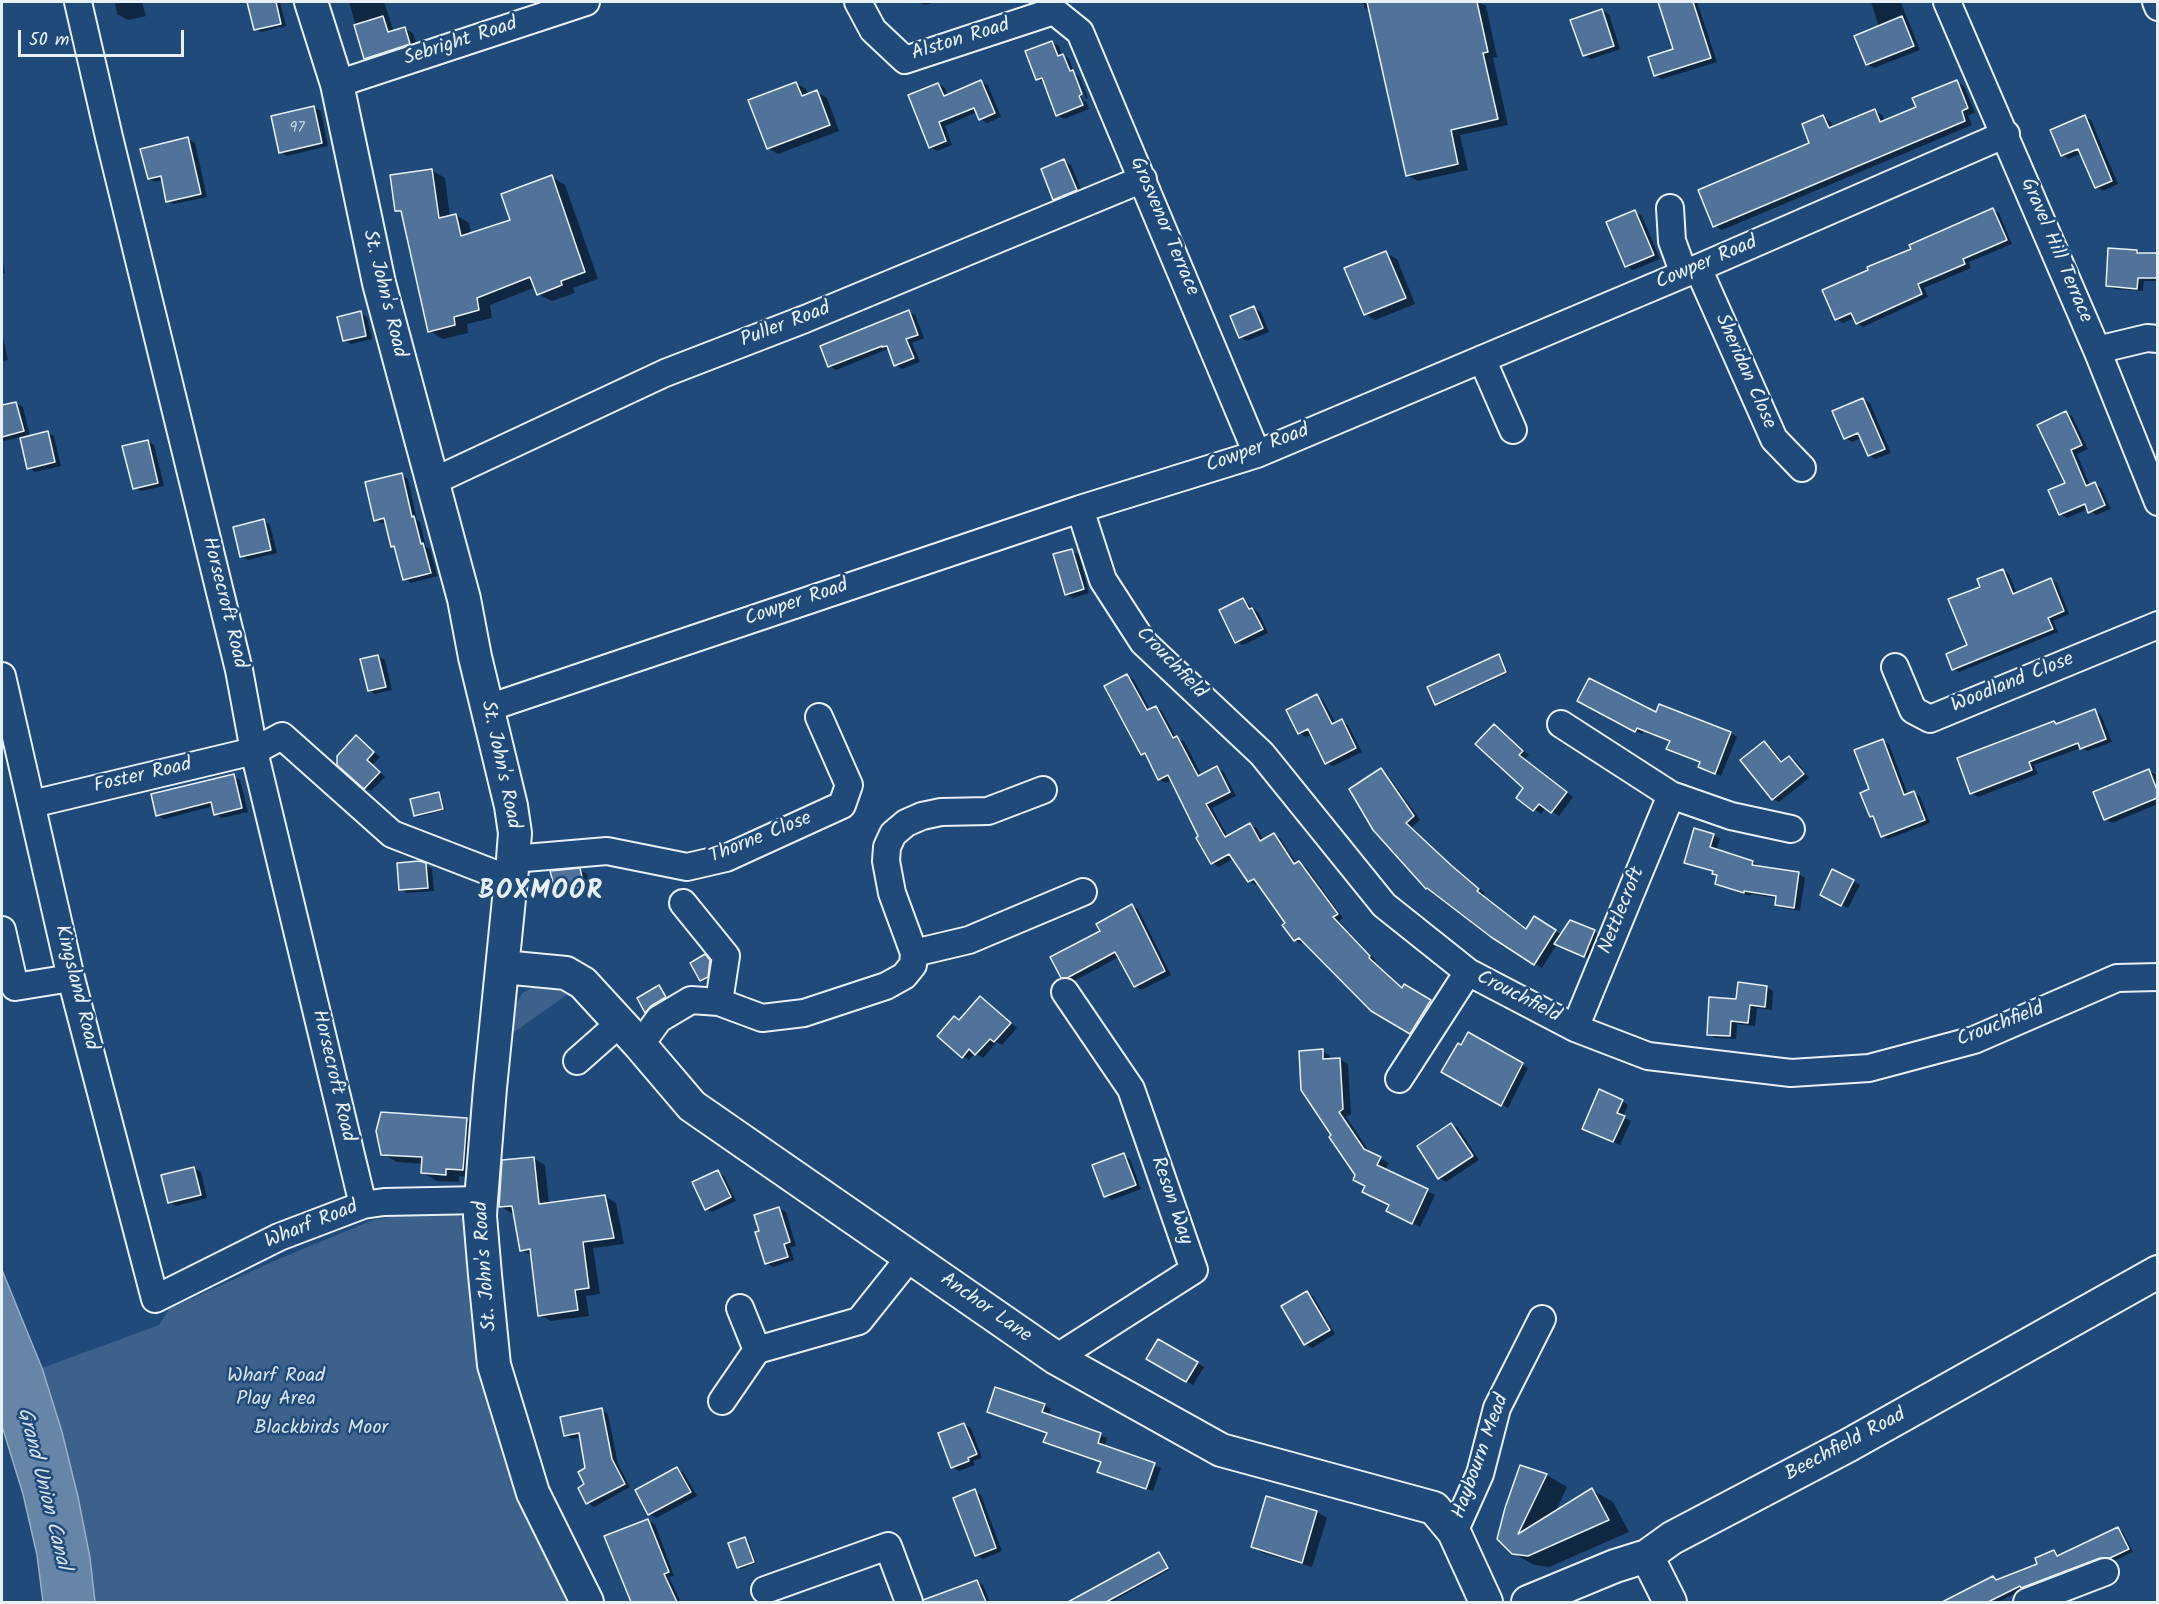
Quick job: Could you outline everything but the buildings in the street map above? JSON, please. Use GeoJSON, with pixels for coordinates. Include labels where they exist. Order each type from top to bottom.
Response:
{"type":"FeatureCollection","features":[{"type":"Feature","properties":{"kind":"street","name":"Horsecroft Road"},"geometry":{"type":"LineString","coordinates":[[78,2],[239,670],[254,751],[363,1205]]}},
{"type":"Feature","properties":{"kind":"street","name":"St. John's Road"},"geometry":{"type":"LineString","coordinates":[[311,2],[337,84],[379,284],[464,599],[475,657],[511,806],[515,834],[481,1200],[484,1275],[494,1365],[533,1493],[587,1602]]}},
{"type":"Feature","properties":{"kind":"street","name":"Sebright Road"},"geometry":{"type":"LineString","coordinates":[[337,84],[586,2]]}},
{"type":"Feature","properties":{"kind":"street","name":"Alston Road"},"geometry":{"type":"LineString","coordinates":[[858,2],[873,30],[905,60],[1054,6]]}},
{"type":"Feature","properties":{"kind":"street","name":"Gravel Hill Terrace"},"geometry":{"type":"LineString","coordinates":[[1947,2],[2006,134],[2097,350],[2157,502]]}},
{"type":"Feature","properties":{"kind":"street"},"geometry":{"type":"LineString","coordinates":[[2156,2],[2157,6]]}},
{"type":"Feature","properties":{"kind":"street","name":"Grosvenor Terrace"},"geometry":{"type":"LineString","coordinates":[[1054,6],[1080,32],[1257,454]]}},
{"type":"Feature","properties":{"kind":"street","name":"Cowper Road"},"geometry":{"type":"LineString","coordinates":[[488,708],[1080,509],[1257,454],[1691,271],[2006,134]]}},
{"type":"Feature","properties":{"kind":"street","name":"Puller Road"},"geometry":{"type":"LineString","coordinates":[[432,482],[665,373],[805,319],[1143,179]]}},
{"type":"Feature","properties":{"kind":"street","name":"Sheridan Close"},"geometry":{"type":"LineString","coordinates":[[1670,208],[1672,241],[1691,271],[1774,438],[1802,468]]}},
{"type":"Feature","properties":{"kind":"street"},"geometry":{"type":"LineString","coordinates":[[2097,350],[2148,338],[2157,339]]}},
{"type":"Feature","properties":{"kind":"street"},"geometry":{"type":"LineString","coordinates":[[1482,359],[1513,430]]}},
{"type":"Feature","properties":{"kind":"street","name":"Crouchfield"},"geometry":{"type":"LineString","coordinates":[[1080,509],[1102,580],[1143,642],[1262,754],[1384,905],[1468,972],[1575,1028],[1648,1056],[1791,1073],[1869,1068],[1974,1040],[2117,978],[2157,977]]}},
{"type":"Feature","properties":{"kind":"street","name":"Woodland Close"},"geometry":{"type":"LineString","coordinates":[[1895,667],[1913,710],[1930,719],[2157,625]]}},
{"type":"Feature","properties":{"kind":"street","name":"Kingsland Road"},"geometry":{"type":"LineString","coordinates":[[3,689],[32,804],[71,978],[155,1299]]}},
{"type":"Feature","properties":{"kind":"street","name":"Thorne Close"},"geometry":{"type":"LineString","coordinates":[[512,870],[607,851],[687,867],[726,858],[842,805],[849,785],[819,717]]}},
{"type":"Feature","properties":{"kind":"street"},"geometry":{"type":"LineString","coordinates":[[1561,724],[1671,795],[1731,816],[1791,829]]}},
{"type":"Feature","properties":{"kind":"street","name":"Foster Road"},"geometry":{"type":"LineString","coordinates":[[32,804],[254,751],[282,736],[392,834],[512,870]]}},
{"type":"Feature","properties":{"kind":"street"},"geometry":{"type":"LineString","coordinates":[[577,1060],[659,1019],[691,1000],[719,1002],[762,1017],[804,1013],[886,986],[904,976],[913,965],[915,953],[892,893],[886,861],[887,847],[893,834],[906,823],[922,816],[941,812],[988,811],[1043,790]]}},
{"type":"Feature","properties":{"kind":"street","name":"Nettlecroft"},"geometry":{"type":"LineString","coordinates":[[1575,1028],[1671,795]]}},
{"type":"Feature","properties":{"kind":"street"},"geometry":{"type":"LineString","coordinates":[[915,953],[969,940],[1083,892]]}},
{"type":"Feature","properties":{"kind":"street"},"geometry":{"type":"LineString","coordinates":[[683,903],[726,956],[719,1002]]}},
{"type":"Feature","properties":{"kind":"street"},"geometry":{"type":"LineString","coordinates":[[2,930],[15,987],[71,978]]}},
{"type":"Feature","properties":{"kind":"street","name":"Anchor Lane"},"geometry":{"type":"LineString","coordinates":[[503,967],[566,973],[584,983],[692,1106],[1056,1358],[1221,1450],[1434,1508],[1454,1532],[1486,1602]]}},
{"type":"Feature","properties":{"kind":"street"},"geometry":{"type":"LineString","coordinates":[[1399,1079],[1468,972]]}},
{"type":"Feature","properties":{"kind":"street","name":"Reson Way"},"geometry":{"type":"LineString","coordinates":[[1056,1358],[1194,1270],[1131,1089],[1065,992]]}},
{"type":"Feature","properties":{"kind":"street","name":"Wharf Road"},"geometry":{"type":"LineString","coordinates":[[155,1299],[279,1237],[363,1205],[384,1202],[481,1200]]}},
{"type":"Feature","properties":{"kind":"street"},"geometry":{"type":"LineString","coordinates":[[722,1401],[757,1350],[859,1321],[910,1257]]}},
{"type":"Feature","properties":{"kind":"street","name":"Beechfield Road"},"geometry":{"type":"LineString","coordinates":[[1528,1602],[1614,1566],[1647,1556],[1672,1538],[1850,1445],[2157,1272]]}},
{"type":"Feature","properties":{"kind":"street"},"geometry":{"type":"LineString","coordinates":[[740,1308],[757,1350]]}},
{"type":"Feature","properties":{"kind":"street","name":"Haybourn Mead"},"geometry":{"type":"LineString","coordinates":[[1454,1532],[1480,1474],[1497,1408],[1542,1319]]}},
{"type":"Feature","properties":{"kind":"street"},"geometry":{"type":"LineString","coordinates":[[765,1590],[888,1546],[909,1602]]}},
{"type":"Feature","properties":{"kind":"street"},"geometry":{"type":"LineString","coordinates":[[1647,1556],[1670,1602]]}},
{"type":"Feature","properties":{"kind":"street"},"geometry":{"type":"LineString","coordinates":[[2027,1602],[2105,1572]]}},
{"type":"Feature","properties":{"kind":"green space"},"geometry":{"type":"Polygon","coordinates":[[[547,986],[568,994],[513,1033],[516,1005],[522,993],[534,987],[547,986]]]}},
{"type":"Feature","properties":{"kind":"green space","name":"Blackbirds Moor"},"geometry":{"type":"Polygon","coordinates":[[[417,1212],[457,1213],[464,1220],[471,1276],[572,1602],[95,1602],[90,1558],[78,1497],[62,1432],[42,1368],[159,1325],[169,1309],[274,1261],[373,1220],[417,1212]]]}},
{"type":"Feature","properties":{"kind":"water","name":"Grand Union Canal"},"geometry":{"type":"Polygon","coordinates":[[[2,1270],[42,1368],[62,1432],[90,1558],[95,1602],[43,1602],[37,1555],[23,1494],[2,1426],[2,1270]]]}},
{"type":"Feature","properties":{"kind":"district","name":"BOXMOOR"},"geometry":{"type":"Point","coordinates":[541,894]}},
{"type":"Feature","properties":{"kind":"park label","name":"Wharf Road Play Area"},"geometry":{"type":"Point","coordinates":[276,1390]}}]}
